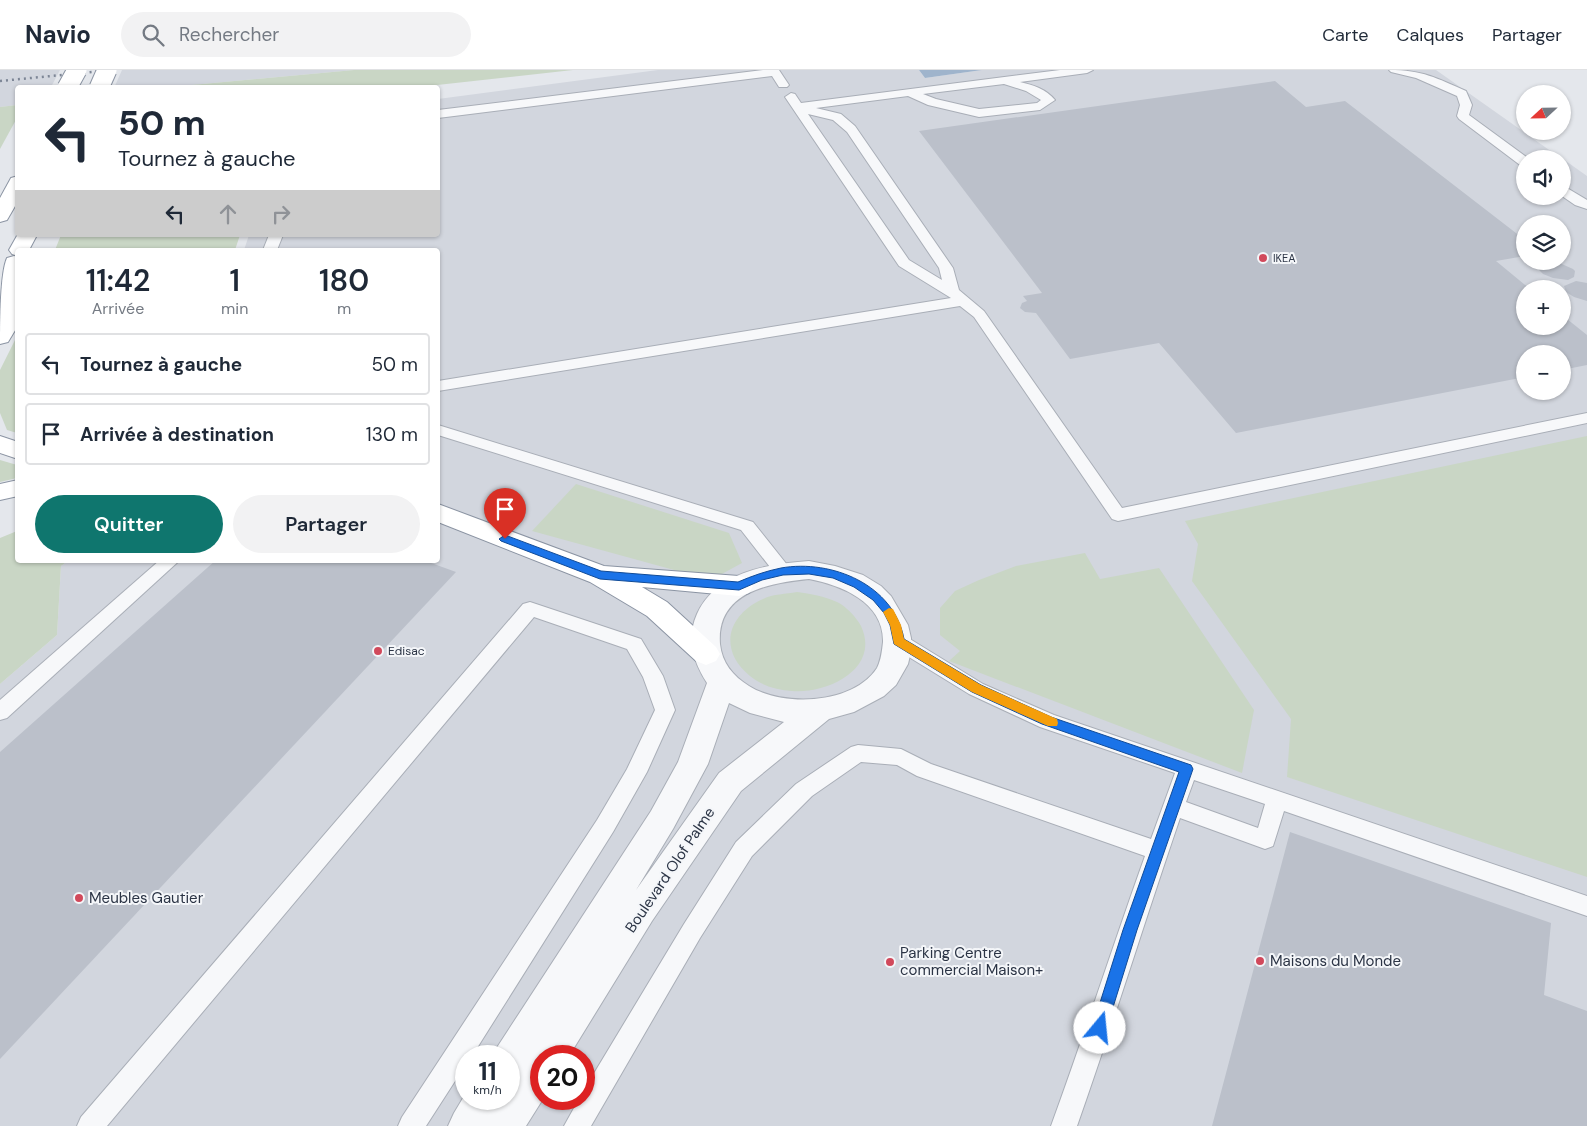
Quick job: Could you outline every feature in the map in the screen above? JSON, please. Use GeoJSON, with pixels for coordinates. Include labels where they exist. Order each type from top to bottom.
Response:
{"type":"FeatureCollection","features":[{"type":"Feature","properties":{"kind":"highway"},"geometry":{"type":"LineString","coordinates":[[70,85],[77,70]]}},
{"type":"Feature","properties":{"kind":"highway"},"geometry":{"type":"LineString","coordinates":[[100,85],[106,70]]}},
{"type":"Feature","properties":{"kind":"highway"},"geometry":{"type":"LineString","coordinates":[[0,216],[15,188]]}},
{"type":"Feature","properties":{"kind":"highway"},"geometry":{"type":"LineString","coordinates":[[0,288],[15,259]]}},
{"type":"Feature","properties":{"kind":"highway"},"geometry":{"type":"LineString","coordinates":[[0,338],[6,327],[15,268]]}},
{"type":"Feature","properties":{"kind":"highway"},"geometry":{"type":"LineString","coordinates":[[0,444],[15,449]]}},
{"type":"Feature","properties":{"kind":"highway"},"geometry":{"type":"LineString","coordinates":[[0,492],[15,489]]}},
{"type":"Feature","properties":{"kind":"highway"},"geometry":{"type":"LineString","coordinates":[[440,514],[600,575],[657,609],[714,668]]}},
{"type":"Feature","properties":{"kind":"highway"},"geometry":{"type":"LineString","coordinates":[[600,575],[739,586]]}},
{"type":"Feature","properties":{"kind":"street"},"geometry":{"type":"LineString","coordinates":[[519,1045],[662,820],[693,764],[714,668],[705,635],[710,617],[722,600],[739,586],[759,577],[783,571],[809,570],[826,573],[858,584],[877,598],[888,611],[896,625],[898,641],[895,660],[885,678],[868,693],[845,704],[820,710],[792,711],[765,707],[741,696],[714,668]]}},
{"type":"Feature","properties":{"kind":"street","name":"Boulevard Olof Palme"},"geometry":{"type":"LineString","coordinates":[[556,1045],[640,911],[730,782],[820,710]]}},
{"type":"Feature","properties":{"kind":"street"},"geometry":{"type":"LineString","coordinates":[[504,1126],[530,1086]]}},
{"type":"Feature","properties":{"kind":"street"},"geometry":{"type":"LineString","coordinates":[[467,1126],[477,1110]]}},
{"type":"Feature","properties":{"kind":"lane"},"geometry":{"type":"LineString","coordinates":[[791,96],[909,93],[1087,70]]}},
{"type":"Feature","properties":{"kind":"lane"},"geometry":{"type":"LineString","coordinates":[[1395,70],[1419,75],[1462,94],[1466,105],[1463,116],[1516,155]]}},
{"type":"Feature","properties":{"kind":"lane"},"geometry":{"type":"LineString","coordinates":[[440,114],[775,72],[904,263],[957,296],[980,314],[1118,515],[1587,418]]}},
{"type":"Feature","properties":{"kind":"lane"},"geometry":{"type":"LineString","coordinates":[[909,93],[932,102],[979,113],[1040,106],[1048,100],[1041,92],[1025,86],[998,81]]}},
{"type":"Feature","properties":{"kind":"lane"},"geometry":{"type":"LineString","coordinates":[[791,96],[837,116],[851,129],[946,268],[957,296]]}},
{"type":"Feature","properties":{"kind":"lane"},"geometry":{"type":"LineString","coordinates":[[1571,195],[1587,205]]}},
{"type":"Feature","properties":{"kind":"lane"},"geometry":{"type":"LineString","coordinates":[[440,386],[957,296]]}},
{"type":"Feature","properties":{"kind":"lane"},"geometry":{"type":"LineString","coordinates":[[440,431],[747,526],[783,571]]}},
{"type":"Feature","properties":{"kind":"lane"},"geometry":{"type":"LineString","coordinates":[[0,712],[168,563]]}},
{"type":"Feature","properties":{"kind":"lane"},"geometry":{"type":"LineString","coordinates":[[90,1126],[530,609],[634,644],[653,676],[665,710],[636,772],[605,826],[411,1126]]}},
{"type":"Feature","properties":{"kind":"lane"},"geometry":{"type":"LineString","coordinates":[[898,641],[976,689],[1046,721],[1587,906]]}},
{"type":"Feature","properties":{"kind":"lane"},"geometry":{"type":"LineString","coordinates":[[577,1126],[692,931],[744,849],[804,790],[858,753],[901,757],[924,770],[1159,851]]}},
{"type":"Feature","properties":{"kind":"lane"},"geometry":{"type":"LineString","coordinates":[[1064,1126],[1100,1028],[1130,930],[1186,769]]}},
{"type":"Feature","properties":{"kind":"lane"},"geometry":{"type":"LineString","coordinates":[[1174,807],[1265,840],[1277,800]]}},
{"type":"Feature","properties":{"kind":"shaded area"},"geometry":{"type":"Polygon","coordinates":[[[0,70],[60,70],[52,85],[15,85],[15,105],[0,107],[0,70]]]}},
{"type":"Feature","properties":{"kind":"shaded area"},"geometry":{"type":"Polygon","coordinates":[[[122,70],[354,70],[192,85],[115,85],[122,70]]]}},
{"type":"Feature","properties":{"kind":"shaded area"},"geometry":{"type":"Polygon","coordinates":[[[658,70],[919,70],[925,78],[982,70],[1436,70],[1516,127],[1516,140],[1535,140],[1549,150],[1516,150],[1516,205],[1571,205],[1571,165],[1587,176],[1587,1126],[0,1126],[0,684],[57,635],[61,566],[65,563],[440,563],[440,248],[245,248],[248,237],[440,237],[440,99],[658,70]]]}},
{"type":"Feature","properties":{"kind":"green space"},"geometry":{"type":"Polygon","coordinates":[[[354,70],[573,70],[437,85],[192,85],[354,70]]]}},
{"type":"Feature","properties":{"kind":"green space"},"geometry":{"type":"Polygon","coordinates":[[[15,105],[15,122],[0,149],[0,107],[15,105]]]}},
{"type":"Feature","properties":{"kind":"green space"},"geometry":{"type":"Polygon","coordinates":[[[60,237],[239,237],[236,248],[56,248],[60,237]]]}},
{"type":"Feature","properties":{"kind":"green space"},"geometry":{"type":"Polygon","coordinates":[[[15,340],[15,432],[7,430],[0,413],[0,370],[15,340]]]}},
{"type":"Feature","properties":{"kind":"green space"},"geometry":{"type":"Polygon","coordinates":[[[1587,436],[1587,877],[1287,777],[1291,719],[1192,581],[1198,544],[1185,521],[1587,436]]]}},
{"type":"Feature","properties":{"kind":"green space"},"geometry":{"type":"Polygon","coordinates":[[[0,460],[15,464],[15,478],[0,482],[0,460]]]}},
{"type":"Feature","properties":{"kind":"green space"},"geometry":{"type":"Polygon","coordinates":[[[576,484],[729,533],[742,563],[720,575],[685,573],[532,531],[576,484]]]}},
{"type":"Feature","properties":{"kind":"green space"},"geometry":{"type":"Polygon","coordinates":[[[15,532],[15,563],[65,563],[61,566],[57,635],[0,684],[0,538],[15,532]]]}},
{"type":"Feature","properties":{"kind":"green space"},"geometry":{"type":"Polygon","coordinates":[[[1085,553],[1100,579],[1159,568],[1254,710],[1242,773],[949,661],[960,651],[940,635],[940,608],[955,591],[1016,566],[1085,553]]]}},
{"type":"Feature","properties":{"kind":"green space"},"geometry":{"type":"Polygon","coordinates":[[[797,592],[827,598],[844,607],[861,626],[865,641],[864,655],[847,676],[834,683],[806,691],[775,688],[765,685],[750,676],[733,655],[731,644],[731,634],[735,624],[741,614],[751,606],[771,596],[797,592]]]}},
{"type":"Feature","properties":{"kind":"water"},"geometry":{"type":"Polygon","coordinates":[[[919,70],[982,70],[925,78],[919,70]]]}},
{"type":"Feature","properties":{"kind":"building","name":"IKEA"},"geometry":{"type":"Polygon","coordinates":[[[1275,81],[1306,107],[1345,101],[1516,233],[1516,258],[1496,261],[1519,280],[1516,280],[1516,335],[1571,335],[1571,322],[1587,335],[1587,365],[1571,368],[1571,345],[1516,345],[1516,379],[1236,433],[1159,343],[1070,359],[1036,313],[1025,312],[1020,308],[1022,303],[1027,301],[1023,296],[1042,293],[919,131],[1275,81]]]}},
{"type":"Feature","properties":{"kind":"building"},"geometry":{"type":"Polygon","coordinates":[[[1571,268],[1575,271],[1574,277],[1568,280],[1553,278],[1539,270],[1571,270],[1571,268]]]}},
{"type":"Feature","properties":{"kind":"building"},"geometry":{"type":"Polygon","coordinates":[[[1576,281],[1587,283],[1587,301],[1571,295],[1571,283],[1576,281]]]}},
{"type":"Feature","properties":{"kind":"building"},"geometry":{"type":"Polygon","coordinates":[[[213,563],[431,563],[456,572],[0,1059],[0,752],[213,563]]]}},
{"type":"Feature","properties":{"kind":"building"},"geometry":{"type":"Polygon","coordinates":[[[1290,832],[1551,923],[1544,995],[1587,1011],[1587,1126],[1212,1126],[1290,832]]]}},
{"type":"Feature","properties":{"kind":"railway"},"geometry":{"type":"LineString","coordinates":[[0,81],[113,70]]}},
{"type":"Feature","properties":{"kind":"slow traffic"},"geometry":{"type":"LineString","coordinates":[[889,612],[896,625],[898,641],[976,689],[1052,723]]}},
{"type":"Feature","properties":{"kind":"place","name":"IKEA"},"geometry":{"type":"Point","coordinates":[1263,258]}},
{"type":"Feature","properties":{"kind":"place","name":"Edisac"},"geometry":{"type":"Point","coordinates":[378,651]}},
{"type":"Feature","properties":{"kind":"place","name":"Meubles Gautier"},"geometry":{"type":"Point","coordinates":[79,898]}},
{"type":"Feature","properties":{"kind":"place","name":"Maisons du Monde"},"geometry":{"type":"Point","coordinates":[1260,961]}},
{"type":"Feature","properties":{"kind":"place","name":"Parking Centre commercial Maison+"},"geometry":{"type":"Point","coordinates":[890,962]}},
{"type":"Feature","properties":{"kind":"route"},"geometry":{"type":"LineString","coordinates":[[505,539],[600,575],[739,586],[759,577],[783,571],[809,570],[835,575],[858,584],[877,598],[888,611],[896,625],[898,641],[976,689],[1046,721],[1186,769],[1130,930],[1100,1028]]}}]}
